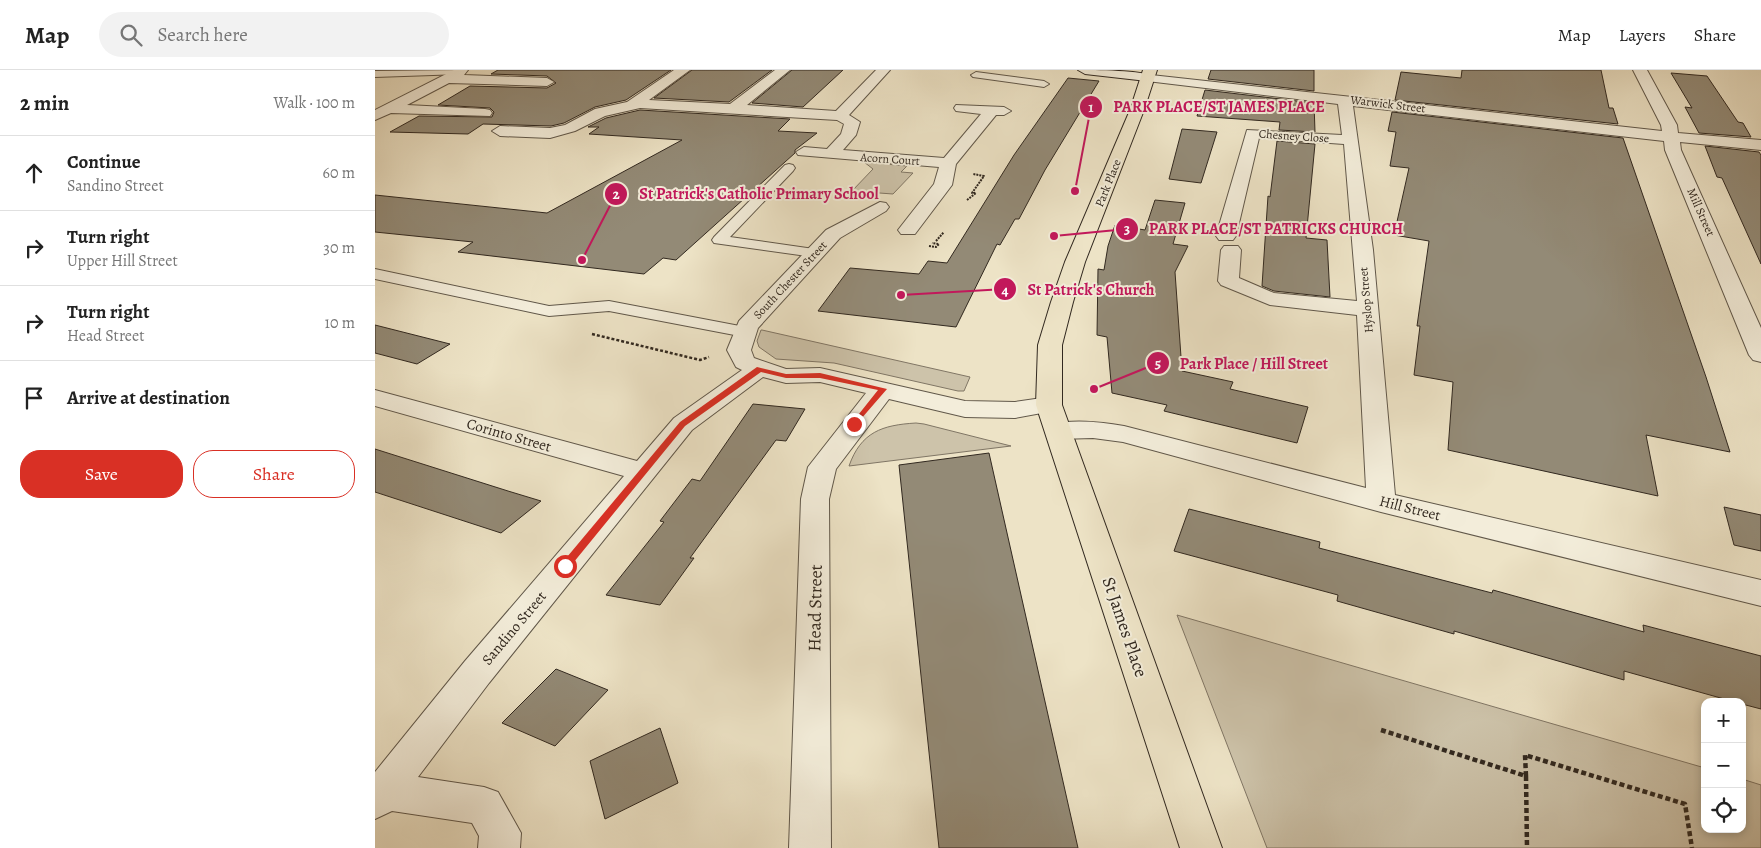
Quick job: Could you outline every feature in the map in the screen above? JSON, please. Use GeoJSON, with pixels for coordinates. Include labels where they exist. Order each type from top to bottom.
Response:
{"type":"FeatureCollection","features":[{"type":"Feature","properties":{"kind":"highway","name":"Park Place"},"geometry":{"type":"LineString","coordinates":[[1053,418],[1050,345],[1075,262],[1137,110],[1148,74]]}},
{"type":"Feature","properties":{"kind":"highway","name":"St James Place"},"geometry":{"type":"LineString","coordinates":[[1053,418],[1201,848]]}},
{"type":"Feature","properties":{"kind":"street"},"geometry":{"type":"LineString","coordinates":[[382,113],[463,70]]}},
{"type":"Feature","properties":{"kind":"street"},"geometry":{"type":"LineString","coordinates":[[632,105],[683,70]]}},
{"type":"Feature","properties":{"kind":"street"},"geometry":{"type":"LineString","coordinates":[[733,109],[783,70]]}},
{"type":"Feature","properties":{"kind":"street"},"geometry":{"type":"LineString","coordinates":[[500,131],[550,133],[570,128],[600,112],[632,105],[840,116],[883,70]]}},
{"type":"Feature","properties":{"kind":"street","name":"Warwick Street"},"geometry":{"type":"LineString","coordinates":[[1085,70],[1148,74],[1481,115],[1671,137],[1761,145]]}},
{"type":"Feature","properties":{"kind":"street","name":"Mill Street"},"geometry":{"type":"LineString","coordinates":[[1640,70],[1669,125],[1673,150],[1711,232],[1761,355]]}},
{"type":"Feature","properties":{"kind":"street"},"geometry":{"type":"LineString","coordinates":[[446,79],[547,82]]}},
{"type":"Feature","properties":{"kind":"street","name":"Hyslop Street"},"geometry":{"type":"LineString","coordinates":[[1345,99],[1351,140],[1367,309],[1381,502]]}},
{"type":"Feature","properties":{"kind":"street"},"geometry":{"type":"LineString","coordinates":[[1465,100],[1481,115]]}},
{"type":"Feature","properties":{"kind":"street"},"geometry":{"type":"LineString","coordinates":[[908,230],[943,186],[948,163],[997,111],[961,108]]}},
{"type":"Feature","properties":{"kind":"street"},"geometry":{"type":"LineString","coordinates":[[382,113],[485,113]]}},
{"type":"Feature","properties":{"kind":"street","name":"Acorn Court"},"geometry":{"type":"LineString","coordinates":[[831,154],[848,135],[852,122],[840,116]]}},
{"type":"Feature","properties":{"kind":"street","name":"Chesney Close"},"geometry":{"type":"LineString","coordinates":[[1351,140],[1252,133],[1228,243],[1228,280],[1271,299],[1367,309]]}},
{"type":"Feature","properties":{"kind":"street","name":"Acorn Court"},"geometry":{"type":"LineString","coordinates":[[803,152],[948,163]]}},
{"type":"Feature","properties":{"kind":"street","name":"South Chester Street"},"geometry":{"type":"LineString","coordinates":[[759,369],[744,362],[739,350],[747,326],[833,234],[880,207]]}},
{"type":"Feature","properties":{"kind":"street","name":"Hill Street"},"geometry":{"type":"LineString","coordinates":[[759,369],[786,376],[820,376],[965,409],[1015,410],[1053,418],[1093,430],[1124,434],[1381,502],[1761,593]]}},
{"type":"Feature","properties":{"kind":"street","name":"Sandino Street"},"geometry":{"type":"LineString","coordinates":[[380,796],[477,672],[683,424],[759,369]]}},
{"type":"Feature","properties":{"kind":"street","name":"Head Street"},"geometry":{"type":"LineString","coordinates":[[810,848],[815,499],[822,467],[883,389]]}},
{"type":"Feature","properties":{"kind":"street","name":"Corinto Street"},"geometry":{"type":"LineString","coordinates":[[375,398],[643,472]]}},
{"type":"Feature","properties":{"kind":"street","name":"Sandino Street"},"geometry":{"type":"LineString","coordinates":[[380,796],[484,806],[500,833],[499,848]]}},
{"type":"Feature","properties":{"kind":"lane"},"geometry":{"type":"LineString","coordinates":[[375,74],[463,70]]}},
{"type":"Feature","properties":{"kind":"lane"},"geometry":{"type":"LineString","coordinates":[[976,75],[1049,83]]}},
{"type":"Feature","properties":{"kind":"lane"},"geometry":{"type":"LineString","coordinates":[[789,168],[719,240],[814,253]]}},
{"type":"Feature","properties":{"kind":"lane"},"geometry":{"type":"LineString","coordinates":[[375,274],[549,311],[609,306],[745,332]]}},
{"type":"Feature","properties":{"kind":"path"},"geometry":{"type":"LineString","coordinates":[[1381,730],[1526,776]]}},
{"type":"Feature","properties":{"kind":"path"},"geometry":{"type":"LineString","coordinates":[[1527,848],[1525,755],[1685,804],[1692,848]]}},
{"type":"Feature","properties":{"kind":"shaded area"},"geometry":{"type":"Polygon","coordinates":[[[864,162],[907,166],[901,172],[913,173],[893,194],[852,191],[873,169],[864,162]]]}},
{"type":"Feature","properties":{"kind":"shaded area"},"geometry":{"type":"Polygon","coordinates":[[[761,330],[970,377],[964,391],[958,391],[834,363],[776,359],[759,347],[757,341],[761,330]]]}},
{"type":"Feature","properties":{"kind":"shaded area"},"geometry":{"type":"Polygon","coordinates":[[[916,423],[1011,446],[849,466],[860,445],[874,432],[893,426],[916,423]]]}},
{"type":"Feature","properties":{"kind":"shaded area"},"geometry":{"type":"Polygon","coordinates":[[[1177,615],[1701,767],[1701,833],[1746,833],[1746,780],[1761,785],[1761,848],[1267,848],[1177,615]]]}},
{"type":"Feature","properties":{"kind":"building"},"geometry":{"type":"Polygon","coordinates":[[[498,70],[671,70],[626,100],[595,107],[564,123],[551,126],[483,124],[468,134],[390,132],[419,116],[492,117],[494,112],[490,108],[438,105],[470,86],[547,88],[556,83],[547,76],[491,74],[498,70]]]}},
{"type":"Feature","properties":{"kind":"building"},"geometry":{"type":"Polygon","coordinates":[[[692,70],[772,70],[729,102],[654,98],[692,70]]]}},
{"type":"Feature","properties":{"kind":"building"},"geometry":{"type":"Polygon","coordinates":[[[792,70],[843,70],[803,107],[752,103],[792,70]]]}},
{"type":"Feature","properties":{"kind":"building"},"geometry":{"type":"Polygon","coordinates":[[[1211,70],[1314,70],[1314,91],[1208,79],[1211,70]]]}},
{"type":"Feature","properties":{"kind":"building"},"geometry":{"type":"Polygon","coordinates":[[[1462,70],[1601,70],[1609,108],[1613,108],[1618,124],[1395,100],[1401,72],[1461,78],[1462,70]]]}},
{"type":"Feature","properties":{"kind":"building"},"geometry":{"type":"Polygon","coordinates":[[[1671,73],[1707,76],[1738,122],[1743,123],[1751,137],[1699,133],[1685,107],[1692,108],[1671,73]]]}},
{"type":"Feature","properties":{"kind":"building"},"geometry":{"type":"Polygon","coordinates":[[[1068,78],[1099,81],[1045,170],[1019,219],[1015,219],[1000,245],[997,244],[956,327],[818,311],[850,268],[919,274],[928,261],[947,263],[1014,155],[1068,78]]]}},
{"type":"Feature","properties":{"kind":"building"},"geometry":{"type":"Polygon","coordinates":[[[1205,90],[1314,103],[1315,132],[1279,130],[1280,122],[1197,116],[1205,90]]]}},
{"type":"Feature","properties":{"kind":"building"},"geometry":{"type":"Polygon","coordinates":[[[640,110],[790,119],[778,131],[817,133],[795,150],[795,153],[676,260],[663,258],[644,274],[458,252],[473,242],[375,232],[375,195],[547,213],[682,140],[589,134],[599,127],[588,127],[606,118],[640,110]]]}},
{"type":"Feature","properties":{"kind":"building"},"geometry":{"type":"Polygon","coordinates":[[[1392,112],[1623,138],[1730,452],[1646,435],[1658,496],[1448,450],[1453,382],[1414,375],[1420,326],[1417,326],[1429,241],[1394,235],[1409,168],[1390,166],[1396,132],[1388,131],[1392,112]]]}},
{"type":"Feature","properties":{"kind":"building"},"geometry":{"type":"Polygon","coordinates":[[[1182,129],[1217,132],[1201,183],[1169,179],[1182,129]]]}},
{"type":"Feature","properties":{"kind":"building"},"geometry":{"type":"Polygon","coordinates":[[[1277,141],[1315,144],[1306,238],[1327,240],[1330,297],[1274,291],[1262,286],[1268,196],[1270,197],[1277,141]]]}},
{"type":"Feature","properties":{"kind":"building"},"geometry":{"type":"Polygon","coordinates":[[[1705,146],[1759,152],[1761,155],[1761,264],[1722,178],[1717,177],[1705,146]]]}},
{"type":"Feature","properties":{"kind":"building"},"geometry":{"type":"Polygon","coordinates":[[[1155,200],[1185,203],[1173,244],[1188,246],[1175,272],[1182,371],[1233,382],[1230,389],[1308,407],[1297,443],[1164,411],[1167,405],[1112,393],[1107,337],[1097,335],[1098,269],[1104,270],[1108,246],[1115,225],[1145,230],[1155,200]]]}},
{"type":"Feature","properties":{"kind":"building"},"geometry":{"type":"Polygon","coordinates":[[[375,325],[450,344],[417,364],[375,353],[375,325]]]}},
{"type":"Feature","properties":{"kind":"building"},"geometry":{"type":"Polygon","coordinates":[[[753,404],[805,409],[786,441],[776,440],[690,558],[694,558],[660,605],[606,595],[664,522],[660,521],[692,479],[700,481],[753,404]]]}},
{"type":"Feature","properties":{"kind":"building"},"geometry":{"type":"Polygon","coordinates":[[[375,449],[541,501],[501,533],[375,492],[375,449]]]}},
{"type":"Feature","properties":{"kind":"building"},"geometry":{"type":"Polygon","coordinates":[[[989,453],[1078,848],[939,848],[899,465],[989,453]]]}},
{"type":"Feature","properties":{"kind":"building"},"geometry":{"type":"Polygon","coordinates":[[[1724,507],[1761,515],[1761,551],[1734,545],[1724,507]]]}},
{"type":"Feature","properties":{"kind":"building"},"geometry":{"type":"Polygon","coordinates":[[[1189,509],[1320,542],[1319,548],[1492,593],[1493,590],[1644,632],[1643,625],[1761,656],[1761,709],[1746,705],[1746,698],[1721,698],[1624,671],[1624,680],[1454,631],[1454,634],[1337,601],[1338,595],[1174,551],[1189,509]]]}},
{"type":"Feature","properties":{"kind":"building"},"geometry":{"type":"Polygon","coordinates":[[[556,669],[608,690],[555,746],[502,723],[556,669]]]}},
{"type":"Feature","properties":{"kind":"building"},"geometry":{"type":"Polygon","coordinates":[[[660,728],[678,783],[605,819],[590,761],[660,728]]]}},
{"type":"Feature","properties":{"kind":"place","name":"PARK PLACE/ST JAMES PLACE"},"geometry":{"type":"Point","coordinates":[1075,191]}},
{"type":"Feature","properties":{"kind":"place","name":"PARK PLACE/ST PATRICKS CHURCH"},"geometry":{"type":"Point","coordinates":[1054,236]}},
{"type":"Feature","properties":{"kind":"place","name":"St Patrick's Catholic Primary School"},"geometry":{"type":"Point","coordinates":[582,260]}},
{"type":"Feature","properties":{"kind":"place","name":"St Patrick's Church"},"geometry":{"type":"Point","coordinates":[901,295]}},
{"type":"Feature","properties":{"kind":"place","name":"Park Place / Hill Street"},"geometry":{"type":"Point","coordinates":[1094,389]}},
{"type":"Feature","properties":{"kind":"route"},"geometry":{"type":"LineString","coordinates":[[565,566],[683,424],[719,396],[759,369],[786,376],[820,376],[883,389],[854,424]]}}]}
